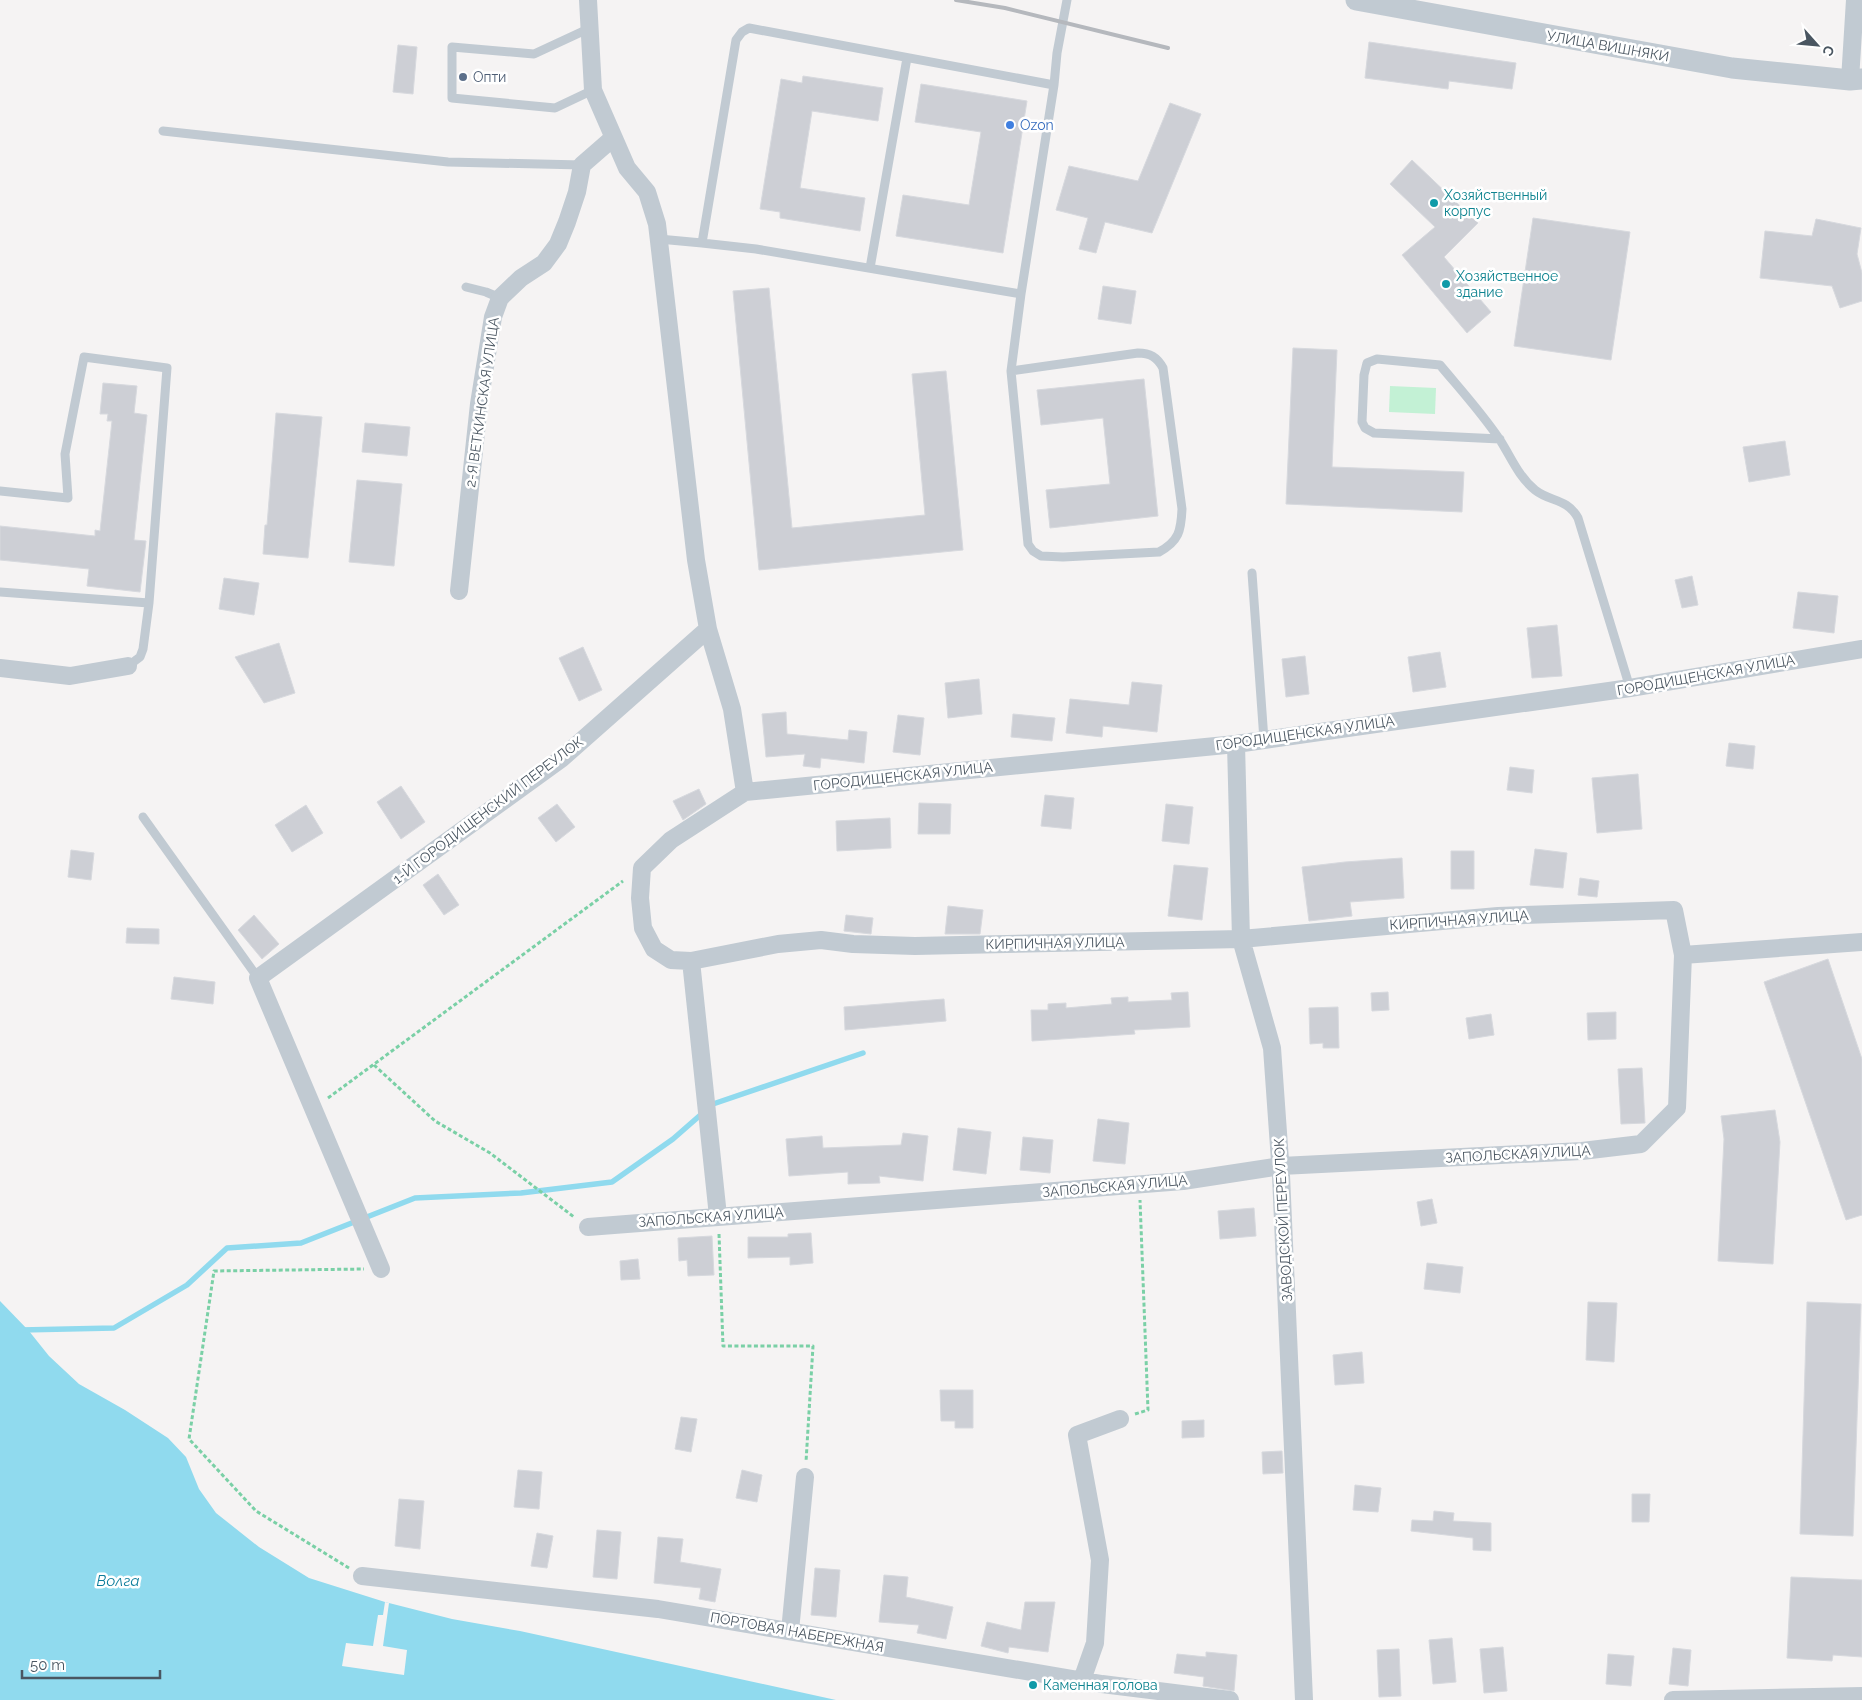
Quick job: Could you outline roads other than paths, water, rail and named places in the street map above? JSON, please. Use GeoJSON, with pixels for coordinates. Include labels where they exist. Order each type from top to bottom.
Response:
{"type":"FeatureCollection","features":[{"type":"Feature","properties":{"kind":"street"},"geometry":{"type":"LineString","coordinates":[[588,0],[593,90],[627,168],[647,192],[658,224],[696,560],[708,629],[732,709],[745,792]]}},
{"type":"Feature","properties":{"kind":"street","name":"УЛИЦА ВИШНЯКИ"},"geometry":{"type":"LineString","coordinates":[[1356,0],[1732,68],[1856,80]]}},
{"type":"Feature","properties":{"kind":"street"},"geometry":{"type":"LineString","coordinates":[[1855,0],[1856,80]]}},
{"type":"Feature","properties":{"kind":"street"},"geometry":{"type":"LineString","coordinates":[[582,165],[613,138]]}},
{"type":"Feature","properties":{"kind":"street","name":"2-Я ВЕТКИНСКАЯ УЛИЦА"},"geometry":{"type":"LineString","coordinates":[[459,591],[479,404],[492,317],[500,298],[521,278],[544,264],[558,244],[577,192],[582,165]]}},
{"type":"Feature","properties":{"kind":"street","name":"1-Й ГОРОДИЩЕНСКИЙ ПЕРЕУЛОК"},"geometry":{"type":"LineString","coordinates":[[258,978],[561,759],[708,629]]}},
{"type":"Feature","properties":{"kind":"street","name":"ГОРОДИЩЕНСКАЯ УЛИЦА"},"geometry":{"type":"LineString","coordinates":[[745,792],[1236,744],[1630,688],[1862,649]]}},
{"type":"Feature","properties":{"kind":"street"},"geometry":{"type":"LineString","coordinates":[[0,668],[70,676],[128,666]]}},
{"type":"Feature","properties":{"kind":"street","name":"ЗАВОДСКОЙ ПЕРЕУЛОК"},"geometry":{"type":"LineString","coordinates":[[1236,744],[1241,939],[1272,1048],[1281,1166],[1304,1700]]}},
{"type":"Feature","properties":{"kind":"street","name":"КИРПИЧНАЯ УЛИЦА"},"geometry":{"type":"LineString","coordinates":[[745,792],[671,840],[642,868],[640,898],[642,928],[654,949],[671,960],[691,961],[778,944],[821,940],[853,944],[915,946],[1241,939],[1498,916],[1674,910],[1683,956]]}},
{"type":"Feature","properties":{"kind":"street"},"geometry":{"type":"LineString","coordinates":[[1683,956],[1862,942]]}},
{"type":"Feature","properties":{"kind":"street","name":"ЗАПОЛЬСКАЯ УЛИЦА"},"geometry":{"type":"LineString","coordinates":[[588,1227],[1140,1185],[1183,1181],[1281,1166],[1582,1151],[1641,1144],[1677,1108],[1683,956]]}},
{"type":"Feature","properties":{"kind":"street"},"geometry":{"type":"LineString","coordinates":[[691,961],[718,1216]]}},
{"type":"Feature","properties":{"kind":"street"},"geometry":{"type":"LineString","coordinates":[[258,978],[381,1269]]}},
{"type":"Feature","properties":{"kind":"street"},"geometry":{"type":"LineString","coordinates":[[1082,1680],[1095,1643],[1100,1560],[1077,1435],[1120,1419]]}},
{"type":"Feature","properties":{"kind":"street"},"geometry":{"type":"LineString","coordinates":[[790,1631],[805,1477]]}},
{"type":"Feature","properties":{"kind":"street","name":"ПОРТОВАЯ НАБЕРЕЖНАЯ"},"geometry":{"type":"LineString","coordinates":[[362,1576],[658,1609],[1082,1680],[1230,1700]]}},
{"type":"Feature","properties":{"kind":"street"},"geometry":{"type":"LineString","coordinates":[[1673,1700],[1862,1696]]}},
{"type":"Feature","properties":{"kind":"lane"},"geometry":{"type":"LineString","coordinates":[[1011,371],[1138,353],[1153,356],[1159,360],[1163,368],[1182,509],[1178,536],[1170,546],[1159,552],[1063,557],[1041,556],[1033,551],[1028,544],[1011,371],[1021,294],[1054,85],[1057,52],[1067,0]]}},
{"type":"Feature","properties":{"kind":"lane"},"geometry":{"type":"LineString","coordinates":[[590,28],[534,54],[452,47],[452,98],[555,108],[593,90]]}},
{"type":"Feature","properties":{"kind":"lane"},"geometry":{"type":"LineString","coordinates":[[702,243],[736,40],[742,32],[749,28],[1054,85]]}},
{"type":"Feature","properties":{"kind":"lane"},"geometry":{"type":"LineString","coordinates":[[870,268],[907,58]]}},
{"type":"Feature","properties":{"kind":"lane"},"geometry":{"type":"LineString","coordinates":[[164,131],[448,162],[582,165]]}},
{"type":"Feature","properties":{"kind":"lane"},"geometry":{"type":"LineString","coordinates":[[659,239],[756,249],[1021,294]]}},
{"type":"Feature","properties":{"kind":"lane"},"geometry":{"type":"LineString","coordinates":[[466,287],[500,298]]}},
{"type":"Feature","properties":{"kind":"lane"},"geometry":{"type":"LineString","coordinates":[[0,491],[68,498],[65,454],[84,357],[167,368],[149,603],[143,649],[140,657],[128,666]]}},
{"type":"Feature","properties":{"kind":"lane"},"geometry":{"type":"LineString","coordinates":[[1500,439],[1374,433],[1365,428],[1362,422],[1364,375],[1367,364],[1377,359],[1440,364],[1500,439],[1521,477],[1536,491],[1574,509],[1630,688]]}},
{"type":"Feature","properties":{"kind":"lane"},"geometry":{"type":"LineString","coordinates":[[1252,572],[1264,740]]}},
{"type":"Feature","properties":{"kind":"lane"},"geometry":{"type":"LineString","coordinates":[[0,592],[149,603]]}},
{"type":"Feature","properties":{"kind":"lane"},"geometry":{"type":"LineString","coordinates":[[143,817],[258,978]]}},
{"type":"Feature","properties":{"kind":"water","name":"Волга"},"geometry":{"type":"Polygon","coordinates":[[[0,1301],[29,1331],[49,1356],[79,1384],[125,1410],[168,1438],[186,1457],[199,1489],[216,1513],[259,1547],[309,1578],[385,1602],[452,1619],[520,1631],[836,1700],[0,1700],[0,1301]]]}},
{"type":"Feature","properties":{"kind":"waterway"},"geometry":{"type":"LineString","coordinates":[[21,1330],[114,1328],[187,1285],[227,1248],[301,1243],[415,1198],[521,1193],[612,1182],[673,1139],[713,1104],[863,1053]]}},
{"type":"Feature","properties":{"kind":"railway"},"geometry":{"type":"LineString","coordinates":[[956,0],[1005,8],[1168,48]]}},
{"type":"Feature","properties":{"kind":"place","name":"Опти"},"geometry":{"type":"Point","coordinates":[463,77]}},
{"type":"Feature","properties":{"kind":"place","name":"Ozon"},"geometry":{"type":"Point","coordinates":[1010,125]}},
{"type":"Feature","properties":{"kind":"place","name":"Хозяйственный корпус"},"geometry":{"type":"Point","coordinates":[1434,203]}},
{"type":"Feature","properties":{"kind":"place","name":"Хозяйственное здание"},"geometry":{"type":"Point","coordinates":[1446,284]}},
{"type":"Feature","properties":{"kind":"place","name":"Каменная голова"},"geometry":{"type":"Point","coordinates":[1033,1685]}}]}
